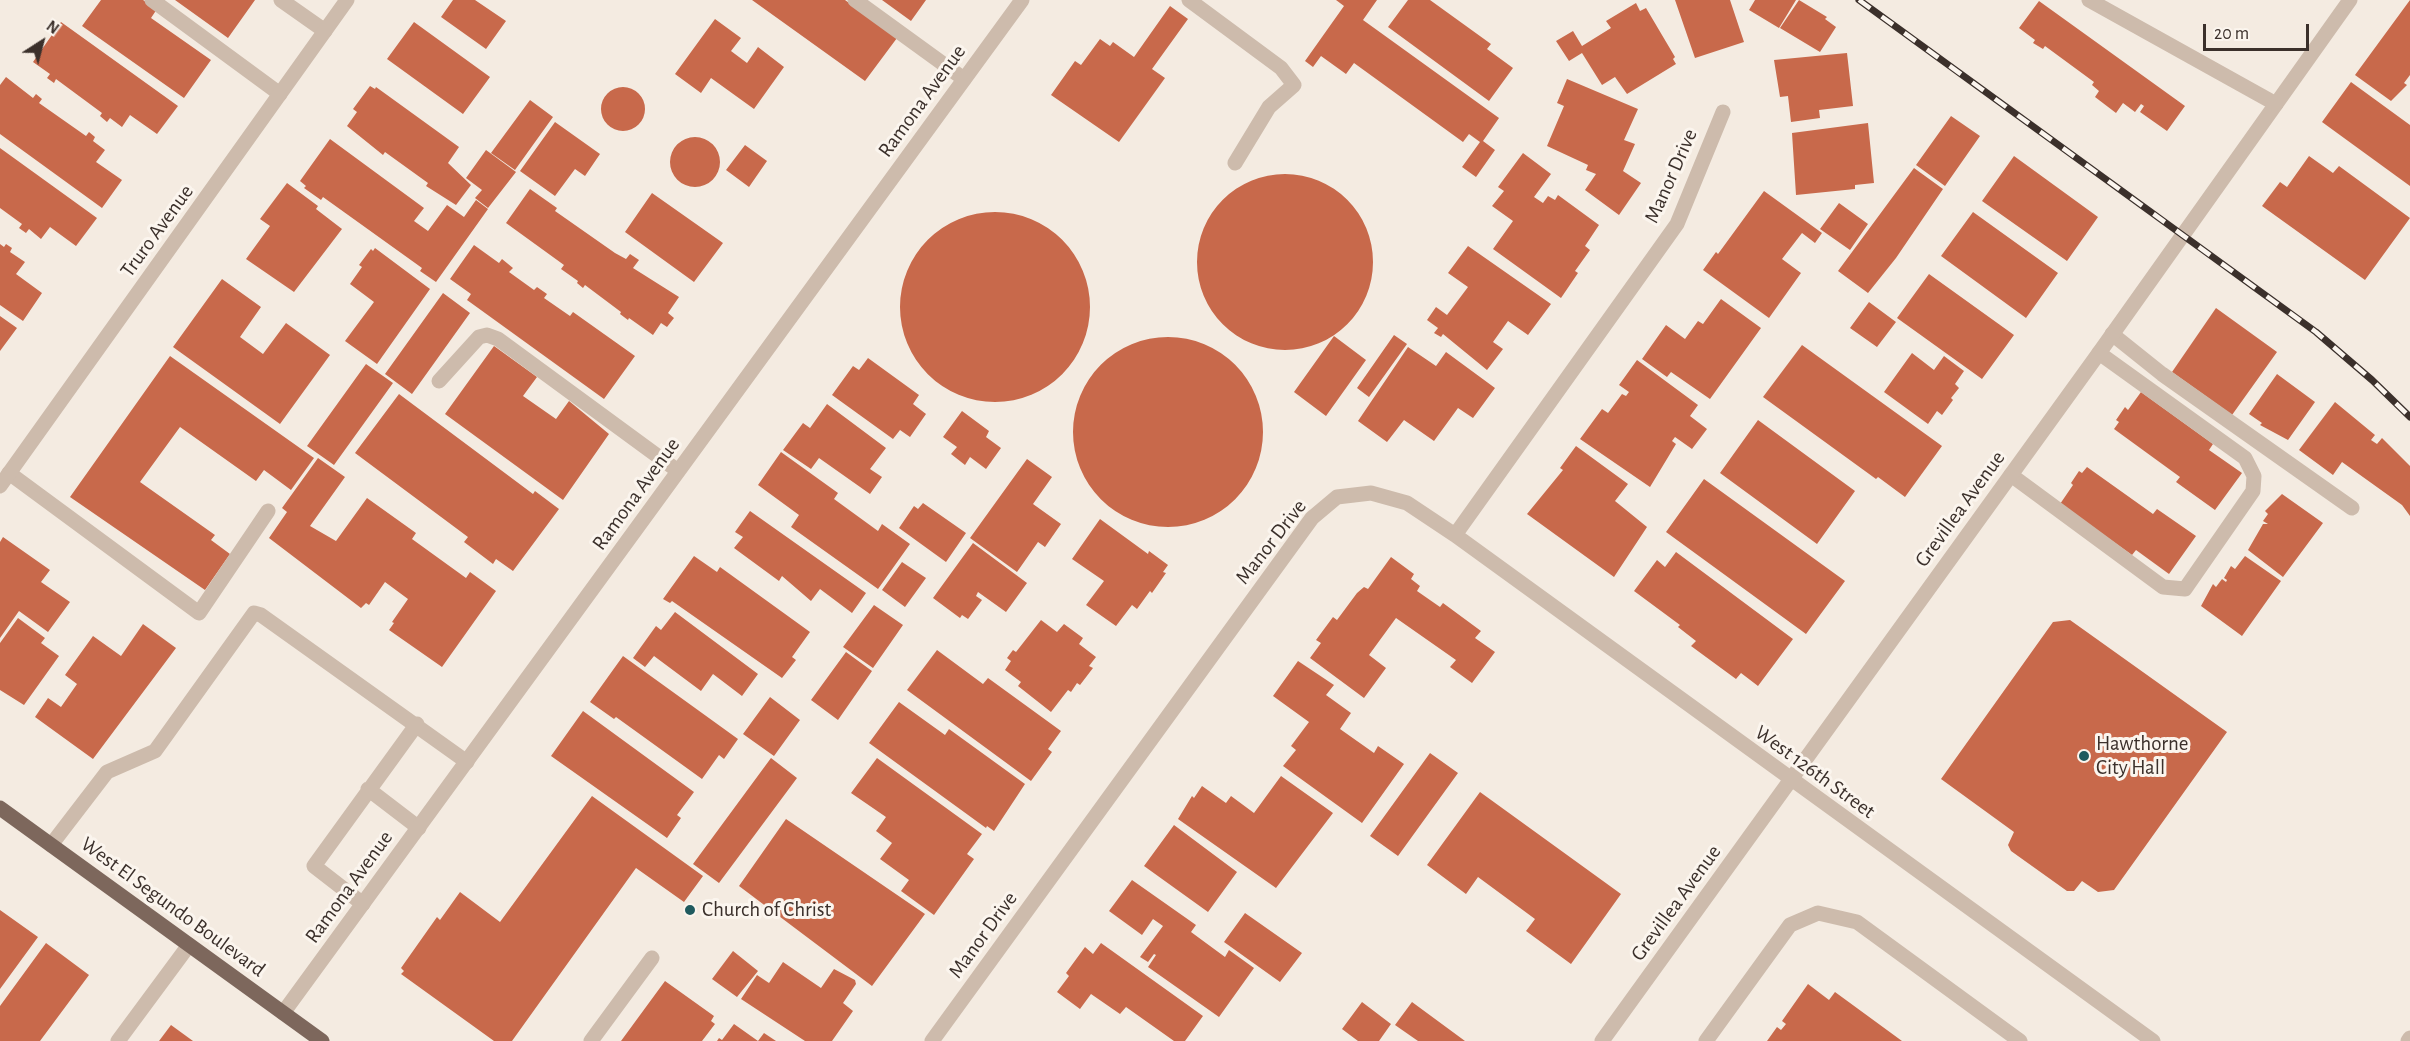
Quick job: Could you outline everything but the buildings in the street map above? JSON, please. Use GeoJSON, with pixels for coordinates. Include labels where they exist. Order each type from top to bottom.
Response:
{"type":"FeatureCollection","features":[{"type":"Feature","properties":{"kind":"main road","name":"West El Segundo Boulevard"},"geometry":{"type":"LineString","coordinates":[[0,808],[322,1041]]}},
{"type":"Feature","properties":{"kind":"street"},"geometry":{"type":"LineString","coordinates":[[152,0],[280,94]]}},
{"type":"Feature","properties":{"kind":"street"},"geometry":{"type":"LineString","coordinates":[[281,0],[325,31]]}},
{"type":"Feature","properties":{"kind":"street","name":"Truro Avenue"},"geometry":{"type":"LineString","coordinates":[[4,480],[347,0]]}},
{"type":"Feature","properties":{"kind":"street"},"geometry":{"type":"LineString","coordinates":[[855,0],[964,79]]}},
{"type":"Feature","properties":{"kind":"street","name":"Ramona Avenue"},"geometry":{"type":"LineString","coordinates":[[284,1013],[1022,0]]}},
{"type":"Feature","properties":{"kind":"street"},"geometry":{"type":"LineString","coordinates":[[1189,0],[1281,68],[1294,85],[1269,107],[1235,164]]}},
{"type":"Feature","properties":{"kind":"street"},"geometry":{"type":"LineString","coordinates":[[2089,0],[2276,104]]}},
{"type":"Feature","properties":{"kind":"street","name":"Grevillea Avenue"},"geometry":{"type":"LineString","coordinates":[[1602,1041],[2099,353],[2350,0]]}},
{"type":"Feature","properties":{"kind":"street","name":"Manor Drive"},"geometry":{"type":"LineString","coordinates":[[932,1041],[1312,518],[1337,497],[1371,493],[1407,503],[1455,535],[1677,224],[1723,112]]}},
{"type":"Feature","properties":{"kind":"street"},"geometry":{"type":"LineString","coordinates":[[2112,334],[2162,374],[2352,508]]}},
{"type":"Feature","properties":{"kind":"street"},"geometry":{"type":"LineString","coordinates":[[439,381],[472,343],[487,335],[498,339],[678,471]]}},
{"type":"Feature","properties":{"kind":"street"},"geometry":{"type":"LineString","coordinates":[[2011,475],[2163,587],[2185,589],[2253,491],[2254,476],[2245,458],[2099,353]]}},
{"type":"Feature","properties":{"kind":"street"},"geometry":{"type":"LineString","coordinates":[[4,480],[199,613],[268,511]]}},
{"type":"Feature","properties":{"kind":"street","name":"West 126th Street"},"geometry":{"type":"LineString","coordinates":[[1455,535],[1790,781],[2153,1041]]}},
{"type":"Feature","properties":{"kind":"street"},"geometry":{"type":"LineString","coordinates":[[51,845],[107,772],[155,751],[254,613],[417,724],[467,762]]}},
{"type":"Feature","properties":{"kind":"street"},"geometry":{"type":"LineString","coordinates":[[363,904],[314,866],[417,724]]}},
{"type":"Feature","properties":{"kind":"street"},"geometry":{"type":"LineString","coordinates":[[368,789],[419,828]]}},
{"type":"Feature","properties":{"kind":"street"},"geometry":{"type":"LineString","coordinates":[[1706,1041],[1791,925],[1818,913],[1857,922],[2020,1041]]}},
{"type":"Feature","properties":{"kind":"street"},"geometry":{"type":"LineString","coordinates":[[118,1041],[189,945]]}},
{"type":"Feature","properties":{"kind":"street"},"geometry":{"type":"LineString","coordinates":[[591,1041],[652,958]]}},
{"type":"Feature","properties":{"kind":"railway"},"geometry":{"type":"LineString","coordinates":[[1859,0],[2316,332],[2372,380],[2410,417]]}},
{"type":"Feature","properties":{"kind":"place","name":"Hawthorne City Hall"},"geometry":{"type":"Point","coordinates":[2084,756]}},
{"type":"Feature","properties":{"kind":"place","name":"Church of Christ"},"geometry":{"type":"Point","coordinates":[690,910]}}]}
